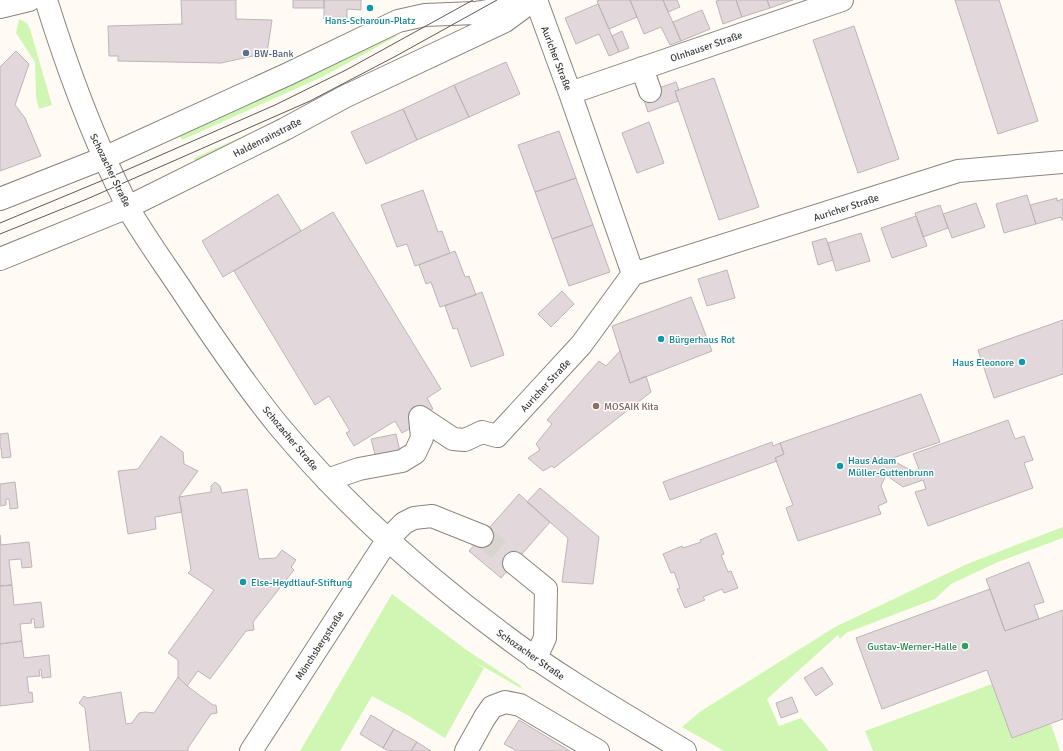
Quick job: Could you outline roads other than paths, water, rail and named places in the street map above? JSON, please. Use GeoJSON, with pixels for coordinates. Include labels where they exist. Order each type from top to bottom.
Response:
{"type":"FeatureCollection","features":[{"type":"Feature","properties":{"kind":"street"},"geometry":{"type":"LineString","coordinates":[[0,7],[29,0]]}},
{"type":"Feature","properties":{"kind":"street","name":"Schozacher Straße"},"geometry":{"type":"LineString","coordinates":[[46,0],[74,85],[90,126],[128,207],[150,243],[234,368],[279,425],[327,480],[424,572],[535,659],[586,692],[683,750]]}},
{"type":"Feature","properties":{"kind":"street","name":"Olnhauser Straße"},"geometry":{"type":"LineString","coordinates":[[570,93],[842,0]]}},
{"type":"Feature","properties":{"kind":"street"},"geometry":{"type":"LineString","coordinates":[[0,199],[104,158],[288,74],[398,21],[425,15],[475,13],[534,1]]}},
{"type":"Feature","properties":{"kind":"street","name":"Auricher Straße"},"geometry":{"type":"LineString","coordinates":[[534,1],[570,93],[633,274]]}},
{"type":"Feature","properties":{"kind":"street","name":"Haldenrainstraße"},"geometry":{"type":"LineString","coordinates":[[0,259],[128,207],[285,129],[344,97],[505,21],[534,1]]}},
{"type":"Feature","properties":{"kind":"street"},"geometry":{"type":"LineString","coordinates":[[642,68],[650,91]]}},
{"type":"Feature","properties":{"kind":"street","name":"Auricher Straße"},"geometry":{"type":"LineString","coordinates":[[327,480],[359,469],[402,461],[415,453],[422,438],[420,417],[453,439],[465,440],[482,432],[497,436],[581,345],[633,274],[958,171],[1063,162]]}},
{"type":"Feature","properties":{"kind":"street","name":"Mönchsbergstraße"},"geometry":{"type":"LineString","coordinates":[[251,751],[388,539],[404,523],[414,518],[432,516],[482,536]]}},
{"type":"Feature","properties":{"kind":"street"},"geometry":{"type":"LineString","coordinates":[[514,563],[546,589],[546,638],[535,659]]}},
{"type":"Feature","properties":{"kind":"street"},"geometry":{"type":"LineString","coordinates":[[466,751],[492,707],[505,702],[520,705],[598,751]]}},
{"type":"Feature","properties":{"kind":"tunnel"},"geometry":{"type":"LineString","coordinates":[[482,536],[514,563]]}},
{"type":"Feature","properties":{"kind":"tram line"},"geometry":{"type":"LineString","coordinates":[[0,223],[113,176],[275,105],[346,70],[473,0]]}},
{"type":"Feature","properties":{"kind":"tram line"},"geometry":{"type":"LineString","coordinates":[[0,234],[87,199],[310,101],[396,56],[497,0]]}},
{"type":"Feature","properties":{"kind":"place","name":"Hans-Scharoun-Platz"},"geometry":{"type":"Point","coordinates":[370,8]}},
{"type":"Feature","properties":{"kind":"place","name":"BW-Bank"},"geometry":{"type":"Point","coordinates":[246,53]}},
{"type":"Feature","properties":{"kind":"place","name":"Bürgerhaus Rot"},"geometry":{"type":"Point","coordinates":[661,339]}},
{"type":"Feature","properties":{"kind":"place","name":"Haus Eleonore"},"geometry":{"type":"Point","coordinates":[1022,362]}},
{"type":"Feature","properties":{"kind":"place","name":"MOSAIK Kita"},"geometry":{"type":"Point","coordinates":[596,406]}},
{"type":"Feature","properties":{"kind":"place","name":"Haus Adam Müller-Guttenbrunn"},"geometry":{"type":"Point","coordinates":[840,466]}},
{"type":"Feature","properties":{"kind":"place","name":"Else-Heydtlauf-Stiftung"},"geometry":{"type":"Point","coordinates":[243,582]}},
{"type":"Feature","properties":{"kind":"place","name":"Gustav-Werner-Halle"},"geometry":{"type":"Point","coordinates":[965,646]}}]}
